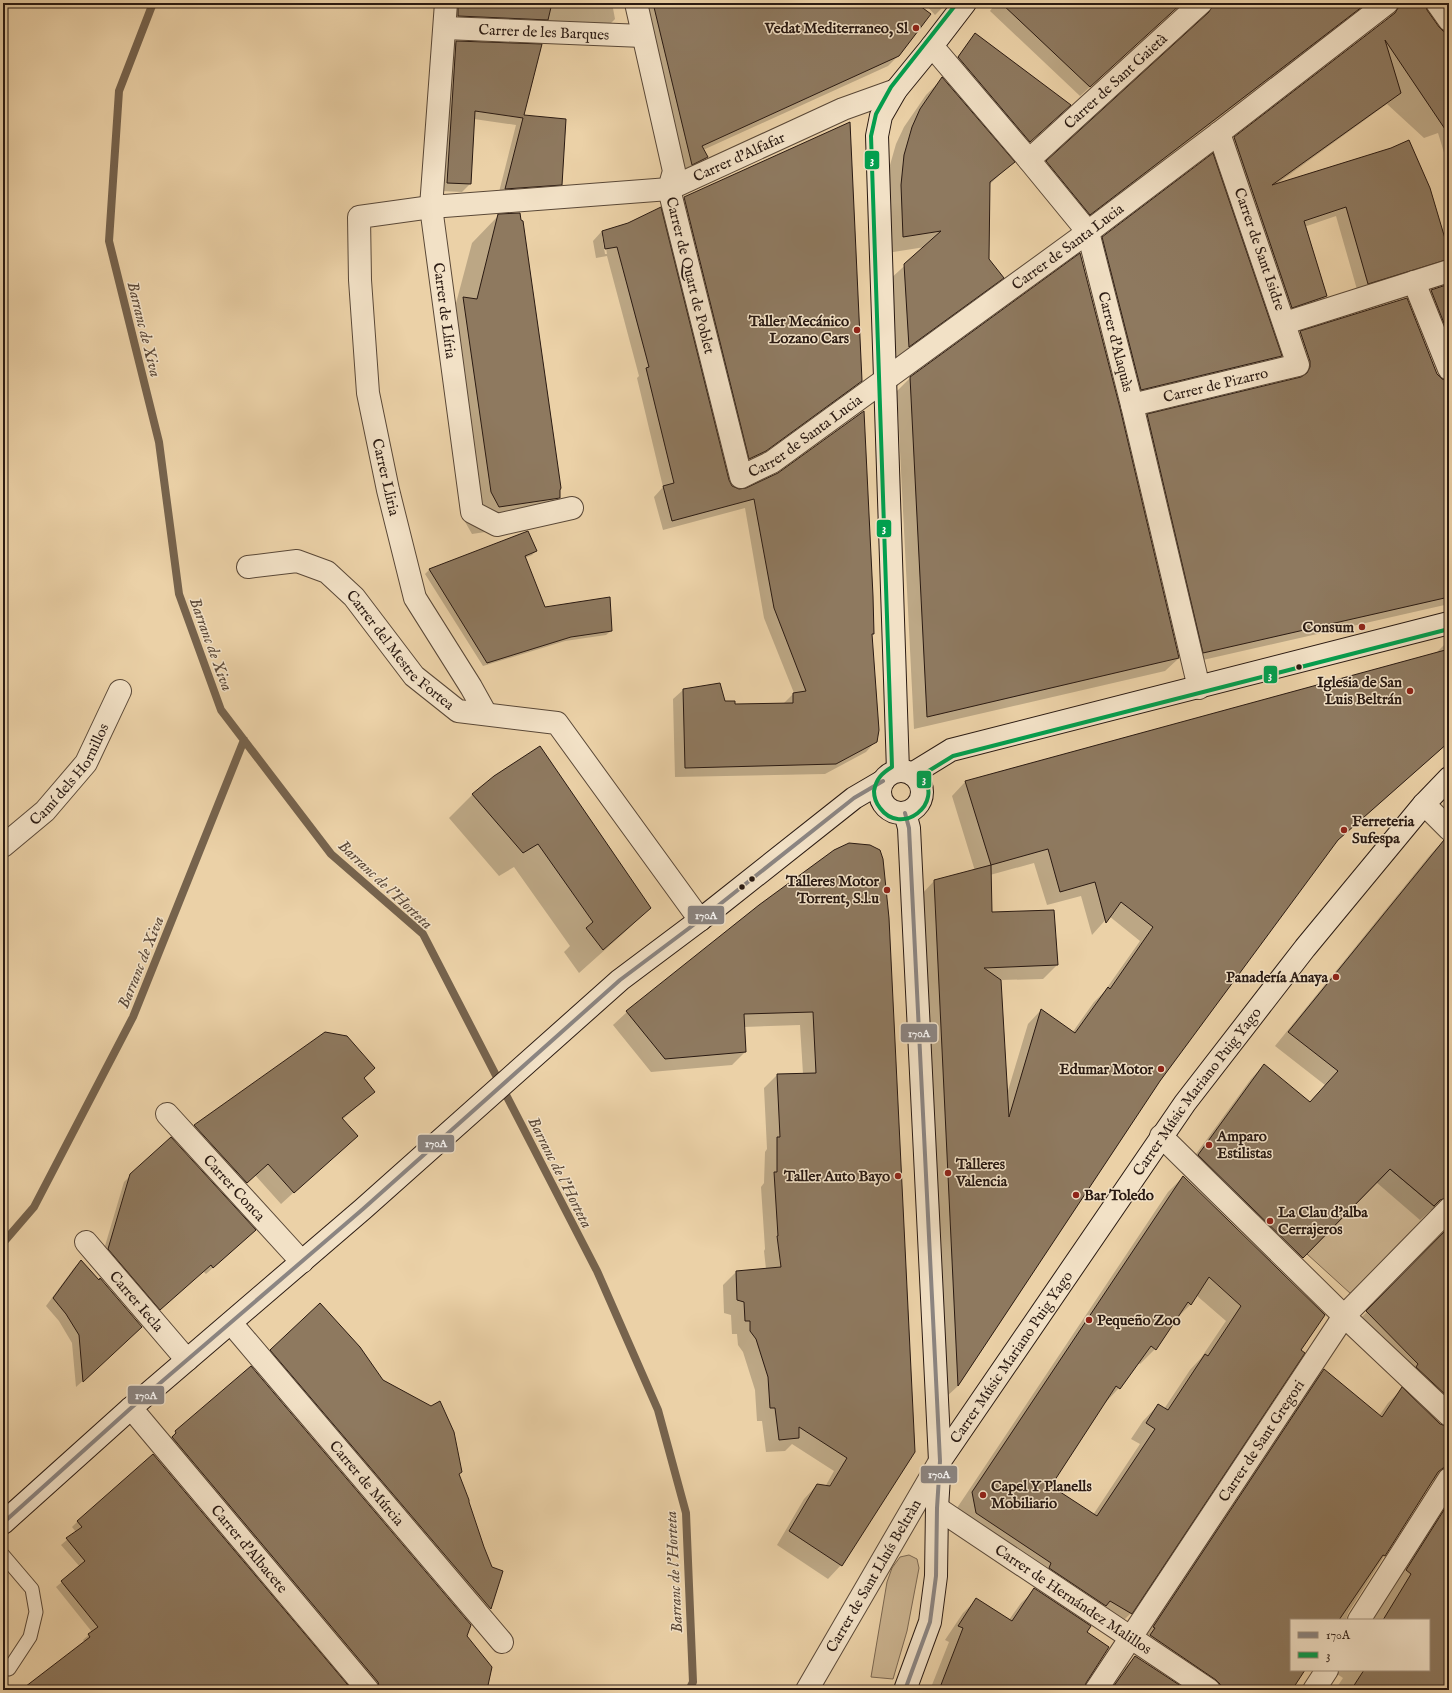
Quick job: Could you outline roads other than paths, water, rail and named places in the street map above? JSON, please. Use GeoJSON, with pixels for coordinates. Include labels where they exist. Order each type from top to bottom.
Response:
{"type":"FeatureCollection","features":[{"type":"Feature","properties":{"kind":"street","name":"Carrer de Llíria"},"geometry":{"type":"LineString","coordinates":[[446,3],[431,207],[472,512],[497,525],[572,508]]}},
{"type":"Feature","properties":{"kind":"street","name":"Carrer de Quart de Poblet"},"geometry":{"type":"LineString","coordinates":[[636,3],[674,171],[669,188],[741,477]]}},
{"type":"Feature","properties":{"kind":"street"},"geometry":{"type":"LineString","coordinates":[[898,775],[878,136],[881,116],[896,90],[932,46],[964,3]]}},
{"type":"Feature","properties":{"kind":"street","name":"Carrer de Sant Gaietà"},"geometry":{"type":"LineString","coordinates":[[1029,160],[1201,3]]}},
{"type":"Feature","properties":{"kind":"street","name":"Carrer de Santa Lucia"},"geometry":{"type":"LineString","coordinates":[[741,477],[772,462],[1088,232],[1220,133],[1387,3]]}},
{"type":"Feature","properties":{"kind":"street"},"geometry":{"type":"LineString","coordinates":[[1437,3],[1449,20]]}},
{"type":"Feature","properties":{"kind":"street","name":"Carrer de les Barques"},"geometry":{"type":"LineString","coordinates":[[445,28],[643,36]]}},
{"type":"Feature","properties":{"kind":"street","name":"Carrer d'Alaquàs"},"geometry":{"type":"LineString","coordinates":[[932,46],[1088,232],[1132,405],[1199,688]]}},
{"type":"Feature","properties":{"kind":"street","name":"Carrer d'Alfafar"},"geometry":{"type":"LineString","coordinates":[[359,217],[431,207],[669,188],[843,109],[896,90]]}},
{"type":"Feature","properties":{"kind":"street","name":"Carrer de Sant Isidre"},"geometry":{"type":"LineString","coordinates":[[1220,133],[1298,365]]}},
{"type":"Feature","properties":{"kind":"street","name":"Carrer Lliria"},"geometry":{"type":"LineString","coordinates":[[359,217],[360,280],[368,392],[388,490],[415,598],[471,687],[486,714]]}},
{"type":"Feature","properties":{"kind":"street"},"geometry":{"type":"LineString","coordinates":[[1285,323],[1449,271]]}},
{"type":"Feature","properties":{"kind":"street"},"geometry":{"type":"LineString","coordinates":[[1414,282],[1449,369]]}},
{"type":"Feature","properties":{"kind":"street","name":"Carrer de Pizarro"},"geometry":{"type":"LineString","coordinates":[[1132,405],[1298,365]]}},
{"type":"Feature","properties":{"kind":"street","name":"Carrer del Mestre Fortea"},"geometry":{"type":"LineString","coordinates":[[248,567],[297,561],[327,572],[354,596],[414,676],[458,711],[557,723],[700,920]]}},
{"type":"Feature","properties":{"kind":"street"},"geometry":{"type":"LineString","coordinates":[[3,1523],[132,1408],[364,1209],[620,980],[700,920],[854,798],[951,750],[1449,624]]}},
{"type":"Feature","properties":{"kind":"street","name":"Camí dels Hornillos"},"geometry":{"type":"LineString","coordinates":[[3,846],[45,811],[86,763],[120,691]]}},
{"type":"Feature","properties":{"kind":"street"},"geometry":{"type":"LineString","coordinates":[[898,775],[921,784],[922,796],[916,807],[905,813],[893,812],[884,805],[880,793],[880,787],[898,775]]}},
{"type":"Feature","properties":{"kind":"street","name":"Carrer Músic Mariano Puig Yago"},"geometry":{"type":"LineString","coordinates":[[940,1461],[1185,1103],[1305,948],[1424,804],[1449,778]]}},
{"type":"Feature","properties":{"kind":"street"},"geometry":{"type":"LineString","coordinates":[[1424,804],[1449,829]]}},
{"type":"Feature","properties":{"kind":"street"},"geometry":{"type":"LineString","coordinates":[[905,813],[909,828],[940,1461],[937,1508],[936,1576],[930,1622],[905,1690]]}},
{"type":"Feature","properties":{"kind":"street","name":"Carrer Conca"},"geometry":{"type":"LineString","coordinates":[[168,1114],[302,1262]]}},
{"type":"Feature","properties":{"kind":"street"},"geometry":{"type":"LineString","coordinates":[[1161,1136],[1344,1316],[1449,1415]]}},
{"type":"Feature","properties":{"kind":"street","name":"Carrer de Sant Gregori"},"geometry":{"type":"LineString","coordinates":[[1096,1690],[1344,1316],[1449,1209]]}},
{"type":"Feature","properties":{"kind":"street","name":"Carrer Iecla"},"geometry":{"type":"LineString","coordinates":[[86,1242],[188,1360]]}},
{"type":"Feature","properties":{"kind":"street","name":"Carrer de Múrcia"},"geometry":{"type":"LineString","coordinates":[[231,1323],[502,1642]]}},
{"type":"Feature","properties":{"kind":"street","name":"Carrer d'Albacete"},"geometry":{"type":"LineString","coordinates":[[132,1408],[368,1690]]}},
{"type":"Feature","properties":{"kind":"street","name":"Carrer de Sant Lluís Beltràn"},"geometry":{"type":"LineString","coordinates":[[807,1690],[940,1461]]}},
{"type":"Feature","properties":{"kind":"street"},"geometry":{"type":"LineString","coordinates":[[1360,1619],[1449,1480]]}},
{"type":"Feature","properties":{"kind":"street","name":"Carrer de Hernández Malillos"},"geometry":{"type":"LineString","coordinates":[[937,1508],[1209,1690]]}},
{"type":"Feature","properties":{"kind":"street"},"geometry":{"type":"LineString","coordinates":[[1314,1690],[1326,1671]]}},
{"type":"Feature","properties":{"kind":"lane"},"geometry":{"type":"LineString","coordinates":[[3,1555],[32,1589],[36,1612],[30,1637],[9,1669]]}},
{"type":"Feature","properties":{"kind":"waterway","name":"Barranc de l'Horteta"},"geometry":{"type":"LineString","coordinates":[[153,3],[119,91],[109,241],[159,442],[179,594],[221,710],[331,854],[423,934],[597,1271],[658,1410],[686,1513],[693,1682],[689,1690]]}},
{"type":"Feature","properties":{"kind":"waterway","name":"Barranc de Xiva"},"geometry":{"type":"LineString","coordinates":[[3,1243],[34,1207],[133,1017],[244,740]]}},
{"type":"Feature","properties":{"kind":"place","name":"Vedat Mediterraneo, Sl"},"geometry":{"type":"Point","coordinates":[916,28]}},
{"type":"Feature","properties":{"kind":"place","name":"Taller Mecánico Lozano Cars"},"geometry":{"type":"Point","coordinates":[857,330]}},
{"type":"Feature","properties":{"kind":"place","name":"Consum"},"geometry":{"type":"Point","coordinates":[1362,627]}},
{"type":"Feature","properties":{"kind":"place","name":"Iglesia de San Luis Beltrán"},"geometry":{"type":"Point","coordinates":[1410,691]}},
{"type":"Feature","properties":{"kind":"place","name":"Ferreteria Sufespa"},"geometry":{"type":"Point","coordinates":[1344,830]}},
{"type":"Feature","properties":{"kind":"place","name":"Talleres Motor Torrent, S.l.u"},"geometry":{"type":"Point","coordinates":[887,890]}},
{"type":"Feature","properties":{"kind":"place","name":"Panadería Anaya"},"geometry":{"type":"Point","coordinates":[1336,977]}},
{"type":"Feature","properties":{"kind":"place","name":"Edumar Motor"},"geometry":{"type":"Point","coordinates":[1161,1069]}},
{"type":"Feature","properties":{"kind":"place","name":"Amparo Estilistas"},"geometry":{"type":"Point","coordinates":[1209,1145]}},
{"type":"Feature","properties":{"kind":"place","name":"Talleres Valencia"},"geometry":{"type":"Point","coordinates":[948,1173]}},
{"type":"Feature","properties":{"kind":"place","name":"Taller Auto Bayo"},"geometry":{"type":"Point","coordinates":[898,1176]}},
{"type":"Feature","properties":{"kind":"place","name":"Bar Toledo"},"geometry":{"type":"Point","coordinates":[1076,1195]}},
{"type":"Feature","properties":{"kind":"place","name":"La Clau d'alba Cerrajeros"},"geometry":{"type":"Point","coordinates":[1270,1221]}},
{"type":"Feature","properties":{"kind":"place","name":"Pequeño Zoo"},"geometry":{"type":"Point","coordinates":[1089,1320]}},
{"type":"Feature","properties":{"kind":"place","name":"Capel Y Planells Mobiliario"},"geometry":{"type":"Point","coordinates":[983,1495]}}]}
